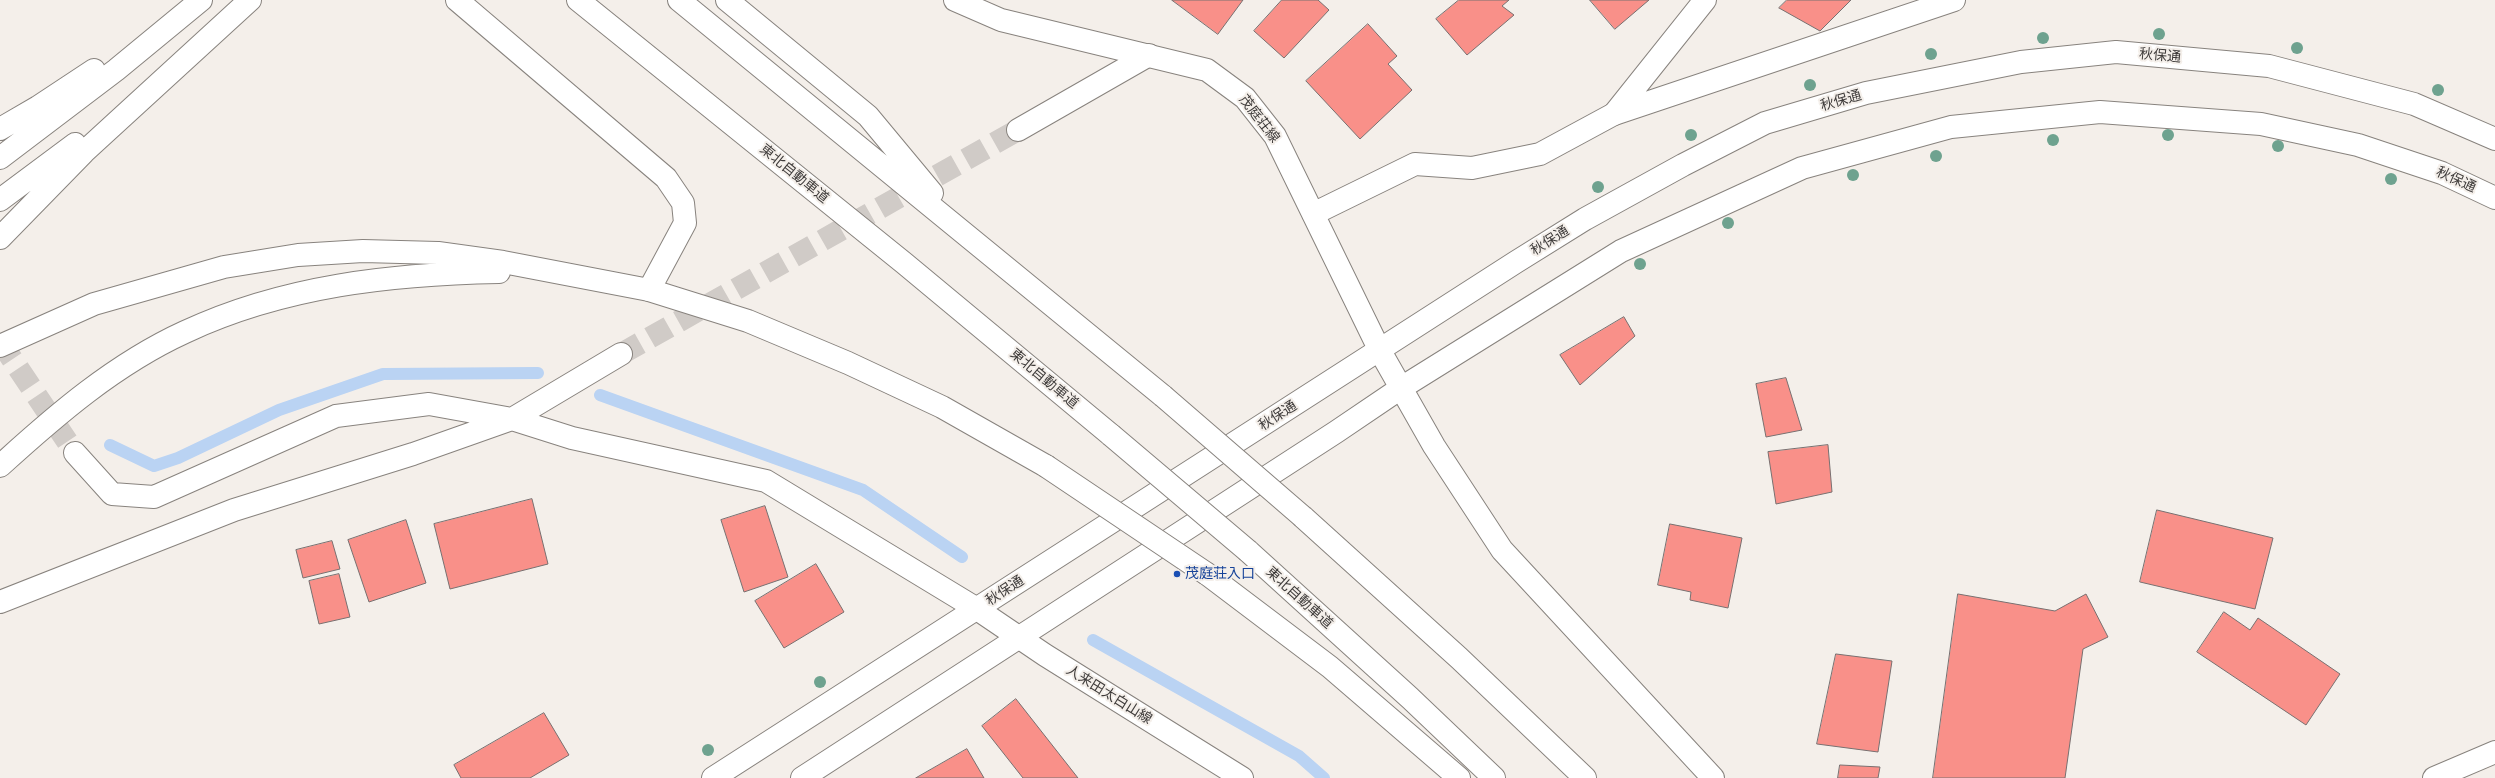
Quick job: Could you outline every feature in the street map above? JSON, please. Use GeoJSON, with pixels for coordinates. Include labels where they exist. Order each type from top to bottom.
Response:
{"type":"FeatureCollection","features":[{"type":"Feature","properties":{"kind":"main road"},"geometry":{"type":"LineString","coordinates":[[0,130],[88,74],[192,0]]}},
{"type":"Feature","properties":{"kind":"main road"},"geometry":{"type":"LineString","coordinates":[[0,158],[116,70],[201,0]]}},
{"type":"Feature","properties":{"kind":"main road"},"geometry":{"type":"LineString","coordinates":[[0,238],[84,152],[250,0]]}},
{"type":"Feature","properties":{"kind":"main road"},"geometry":{"type":"LineString","coordinates":[[457,0],[666,178],[683,203],[685,223],[649,290]]}},
{"type":"Feature","properties":{"kind":"main road","name":"東北自動車道"},"geometry":{"type":"LineString","coordinates":[[578,0],[898,258],[1248,551],[1410,698],[1494,778]]}},
{"type":"Feature","properties":{"kind":"main road"},"geometry":{"type":"LineString","coordinates":[[679,0],[964,231],[1163,396],[1303,517],[1453,653],[1585,778]]}},
{"type":"Feature","properties":{"kind":"main road"},"geometry":{"type":"LineString","coordinates":[[727,0],[868,116],[964,231]]}},
{"type":"Feature","properties":{"kind":"main road","name":"茂庭荘線"},"geometry":{"type":"LineString","coordinates":[[955,0],[1001,20],[1206,70],[1245,98],[1275,136],[1380,351],[1401,388],[1434,446],[1502,550],[1713,778]]}},
{"type":"Feature","properties":{"kind":"main road"},"geometry":{"type":"LineString","coordinates":[[1614,114],[1705,0]]}},
{"type":"Feature","properties":{"kind":"main road"},"geometry":{"type":"LineString","coordinates":[[1313,214],[1415,164],[1472,168],[1540,154],[1614,114],[1954,0]]}},
{"type":"Feature","properties":{"kind":"main road"},"geometry":{"type":"LineString","coordinates":[[0,200],[39,172],[219,28]]}},
{"type":"Feature","properties":{"kind":"main road","name":"秋保通"},"geometry":{"type":"LineString","coordinates":[[713,778],[1380,351],[1459,298],[1585,219],[1683,164],[1765,123],[1866,94],[2021,62],[2116,52],[2269,66],[2414,104],[2495,139]]}},
{"type":"Feature","properties":{"kind":"main road"},"geometry":{"type":"LineString","coordinates":[[1018,130],[1149,55]]}},
{"type":"Feature","properties":{"kind":"main road","name":"秋保通"},"geometry":{"type":"LineString","coordinates":[[802,778],[1401,388],[1621,251],[1802,168],[1951,127],[2100,112],[2261,124],[2358,146],[2442,173],[2495,198]]}},
{"type":"Feature","properties":{"kind":"main road"},"geometry":{"type":"LineString","coordinates":[[0,346],[94,304],[150,286],[224,267],[298,255],[363,251],[438,253],[503,262],[649,290],[748,321],[848,363],[942,407],[1046,466],[1207,574],[1330,667],[1459,778]]}},
{"type":"Feature","properties":{"kind":"main road"},"geometry":{"type":"LineString","coordinates":[[0,466],[86,392],[133,360],[184,332],[240,309],[302,292],[375,279],[437,273],[498,272],[570,275]]}},
{"type":"Feature","properties":{"kind":"main road"},"geometry":{"type":"LineString","coordinates":[[0,602],[234,510],[413,454],[512,419],[621,354]]}},
{"type":"Feature","properties":{"kind":"main road","name":"人来田太白山線"},"geometry":{"type":"LineString","coordinates":[[76,453],[112,494],[154,497],[336,416],[429,404],[512,419],[572,438],[766,481],[977,609],[1045,655],[1242,778]]}},
{"type":"Feature","properties":{"kind":"main road"},"geometry":{"type":"LineString","coordinates":[[2434,778],[2495,752]]}},
{"type":"Feature","properties":{"kind":"building"},"geometry":{"type":"Polygon","coordinates":[[[1172,0],[1243,0],[1218,34],[1172,0]]]}},
{"type":"Feature","properties":{"kind":"building"},"geometry":{"type":"Polygon","coordinates":[[[1282,0],[1318,0],[1329,10],[1284,58],[1254,31],[1282,0]]]}},
{"type":"Feature","properties":{"kind":"building"},"geometry":{"type":"Polygon","coordinates":[[[1459,0],[1509,0],[1502,6],[1514,15],[1467,55],[1436,19],[1459,0]]]}},
{"type":"Feature","properties":{"kind":"building"},"geometry":{"type":"Polygon","coordinates":[[[1590,0],[1649,0],[1615,29],[1590,0]]]}},
{"type":"Feature","properties":{"kind":"building"},"geometry":{"type":"Polygon","coordinates":[[[1787,0],[1851,0],[1820,31],[1779,8],[1787,0]]]}},
{"type":"Feature","properties":{"kind":"building"},"geometry":{"type":"Polygon","coordinates":[[[1368,24],[1397,56],[1388,64],[1412,90],[1360,139],[1306,81],[1368,24]]]}},
{"type":"Feature","properties":{"kind":"building"},"geometry":{"type":"Polygon","coordinates":[[[1624,317],[1635,336],[1580,385],[1560,355],[1624,317]]]}},
{"type":"Feature","properties":{"kind":"building"},"geometry":{"type":"Polygon","coordinates":[[[1786,378],[1802,430],[1766,437],[1756,384],[1786,378]]]}},
{"type":"Feature","properties":{"kind":"building"},"geometry":{"type":"Polygon","coordinates":[[[1828,445],[1832,492],[1776,504],[1768,452],[1828,445]]]}},
{"type":"Feature","properties":{"kind":"building"},"geometry":{"type":"Polygon","coordinates":[[[532,499],[548,564],[450,589],[434,524],[532,499]]]}},
{"type":"Feature","properties":{"kind":"building"},"geometry":{"type":"Polygon","coordinates":[[[765,506],[788,577],[744,592],[721,520],[765,506]]]}},
{"type":"Feature","properties":{"kind":"building"},"geometry":{"type":"Polygon","coordinates":[[[2157,510],[2273,538],[2255,609],[2140,582],[2157,510]]]}},
{"type":"Feature","properties":{"kind":"building"},"geometry":{"type":"Polygon","coordinates":[[[406,520],[426,583],[369,602],[348,540],[406,520]]]}},
{"type":"Feature","properties":{"kind":"building"},"geometry":{"type":"Polygon","coordinates":[[[1670,524],[1742,538],[1728,608],[1690,600],[1691,592],[1658,585],[1670,524]]]}},
{"type":"Feature","properties":{"kind":"building"},"geometry":{"type":"Polygon","coordinates":[[[332,541],[340,569],[303,578],[296,550],[332,541]]]}},
{"type":"Feature","properties":{"kind":"building"},"geometry":{"type":"Polygon","coordinates":[[[816,564],[844,612],[784,648],[755,601],[816,564]]]}},
{"type":"Feature","properties":{"kind":"building"},"geometry":{"type":"Polygon","coordinates":[[[339,574],[350,617],[319,624],[309,581],[339,574]]]}},
{"type":"Feature","properties":{"kind":"building"},"geometry":{"type":"Polygon","coordinates":[[[1958,594],[2055,611],[2086,594],[2108,637],[2083,649],[2065,778],[1933,778],[1958,594]]]}},
{"type":"Feature","properties":{"kind":"building"},"geometry":{"type":"Polygon","coordinates":[[[2224,612],[2250,630],[2258,618],[2340,674],[2306,725],[2197,652],[2224,612]]]}},
{"type":"Feature","properties":{"kind":"building"},"geometry":{"type":"Polygon","coordinates":[[[1836,654],[1892,661],[1878,752],[1817,744],[1836,654]]]}},
{"type":"Feature","properties":{"kind":"building"},"geometry":{"type":"Polygon","coordinates":[[[1016,699],[1078,778],[1023,778],[982,726],[1016,699]]]}},
{"type":"Feature","properties":{"kind":"building"},"geometry":{"type":"Polygon","coordinates":[[[544,713],[569,755],[530,778],[461,778],[454,765],[544,713]]]}},
{"type":"Feature","properties":{"kind":"building"},"geometry":{"type":"Polygon","coordinates":[[[967,749],[984,778],[916,778],[967,749]]]}},
{"type":"Feature","properties":{"kind":"building"},"geometry":{"type":"Polygon","coordinates":[[[1840,765],[1880,767],[1878,778],[1838,778],[1840,765]]]}},
{"type":"Feature","properties":{"kind":"waterway"},"geometry":{"type":"LineString","coordinates":[[110,445],[154,466],[178,458],[279,410],[383,374],[538,373]]}},
{"type":"Feature","properties":{"kind":"waterway"},"geometry":{"type":"LineString","coordinates":[[600,395],[863,490],[962,557]]}},
{"type":"Feature","properties":{"kind":"waterway"},"geometry":{"type":"LineString","coordinates":[[1093,640],[1299,756],[1324,778]]}},
{"type":"Feature","properties":{"kind":"tunnel"},"geometry":{"type":"LineString","coordinates":[[621,354],[1018,130]]}},
{"type":"Feature","properties":{"kind":"tunnel"},"geometry":{"type":"LineString","coordinates":[[0,341],[75,453]]}},
{"type":"Feature","properties":{"kind":"place","name":"茂庭荘入口"},"geometry":{"type":"Point","coordinates":[1177,574]}}]}
